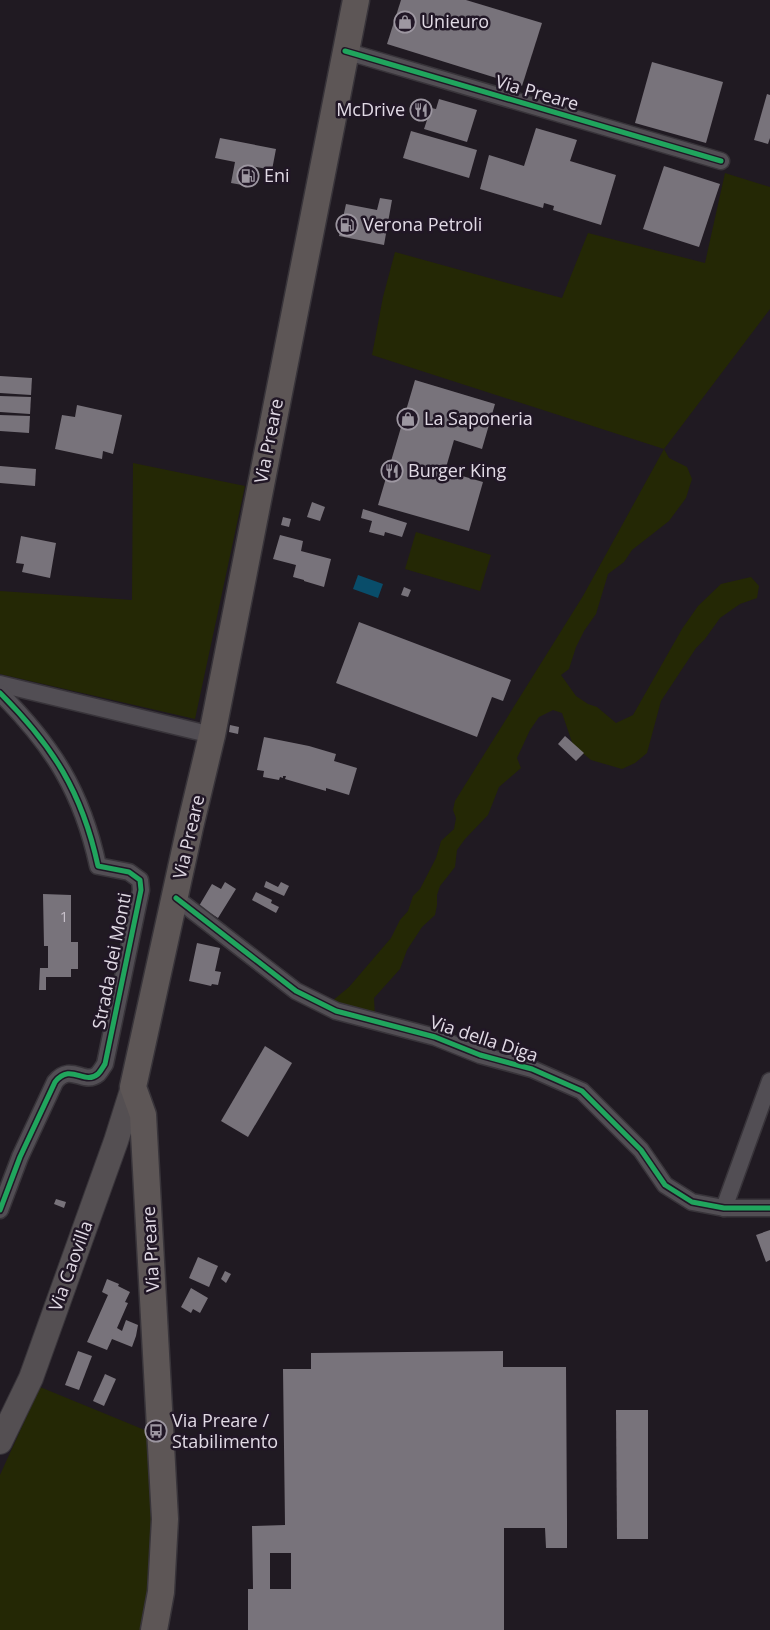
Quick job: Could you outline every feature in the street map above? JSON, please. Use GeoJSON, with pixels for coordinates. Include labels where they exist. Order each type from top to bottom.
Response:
{"type":"FeatureCollection","features":[{"type":"Feature","properties":{"kind":"main road","name":"Via Preare"},"geometry":{"type":"LineString","coordinates":[[154,1630],[161,1592],[164,1520],[143,1115],[133,1087],[212,735],[356,0]]}},
{"type":"Feature","properties":{"kind":"main road","name":"Via Caovilla"},"geometry":{"type":"LineString","coordinates":[[0,1442],[31,1378],[116,1141],[133,1087]]}},
{"type":"Feature","properties":{"kind":"street","name":"Via Preare"},"geometry":{"type":"LineString","coordinates":[[345,51],[720,160]]}},
{"type":"Feature","properties":{"kind":"street"},"geometry":{"type":"LineString","coordinates":[[0,684],[212,735]]}},
{"type":"Feature","properties":{"kind":"street","name":"Strada dei Monti"},"geometry":{"type":"LineString","coordinates":[[0,693],[26,718],[53,755],[75,793],[86,820],[98,866],[129,872],[140,880],[141,890],[105,1064],[98,1074],[89,1078],[68,1073],[60,1075],[20,1157],[0,1210]]}},
{"type":"Feature","properties":{"kind":"street","name":"Via della Diga"},"geometry":{"type":"LineString","coordinates":[[176,898],[296,991],[336,1011],[435,1037],[480,1055],[532,1068],[582,1091],[641,1150],[665,1185],[692,1202],[724,1208],[770,1208]]}},
{"type":"Feature","properties":{"kind":"street"},"geometry":{"type":"LineString","coordinates":[[724,1208],[770,1082]]}},
{"type":"Feature","properties":{"kind":"green space"},"geometry":{"type":"Polygon","coordinates":[[[725,173],[770,187],[770,309],[664,449],[372,355],[383,297],[395,252],[562,298],[588,233],[705,263],[725,173]]]}},
{"type":"Feature","properties":{"kind":"green space"},"geometry":{"type":"Polygon","coordinates":[[[664,449],[669,458],[687,467],[692,479],[686,498],[669,521],[632,550],[624,562],[608,574],[596,614],[576,647],[569,669],[561,675],[576,696],[588,704],[597,707],[616,723],[633,715],[682,629],[698,606],[721,584],[751,577],[759,586],[757,598],[740,604],[720,618],[696,648],[661,701],[647,753],[635,763],[622,769],[591,760],[573,745],[562,713],[553,710],[539,717],[530,730],[517,758],[521,768],[499,787],[488,815],[457,850],[455,867],[440,886],[435,915],[422,927],[407,950],[400,969],[374,998],[375,1017],[331,1002],[349,987],[391,938],[400,920],[408,911],[413,896],[420,889],[436,858],[441,841],[454,829],[456,818],[453,810],[455,801],[583,596],[664,449]]]}},
{"type":"Feature","properties":{"kind":"green space"},"geometry":{"type":"Polygon","coordinates":[[[133,463],[245,486],[195,719],[0,674],[0,591],[132,600],[133,463]]]}},
{"type":"Feature","properties":{"kind":"green space"},"geometry":{"type":"Polygon","coordinates":[[[416,532],[491,555],[480,591],[405,569],[416,532]]]}},
{"type":"Feature","properties":{"kind":"green space"},"geometry":{"type":"Polygon","coordinates":[[[40,1387],[152,1433],[156,1534],[146,1630],[0,1630],[0,1475],[40,1387]]]}},
{"type":"Feature","properties":{"kind":"water"},"geometry":{"type":"Polygon","coordinates":[[[358,575],[383,584],[378,598],[353,589],[358,575]]]}},
{"type":"Feature","properties":{"kind":"building"},"geometry":{"type":"Polygon","coordinates":[[[401,0],[466,0],[542,23],[522,86],[387,44],[401,0]]]}},
{"type":"Feature","properties":{"kind":"building"},"geometry":{"type":"Polygon","coordinates":[[[652,62],[723,82],[706,143],[635,123],[652,62]]]}},
{"type":"Feature","properties":{"kind":"building"},"geometry":{"type":"Polygon","coordinates":[[[767,94],[770,95],[770,138],[768,144],[754,140],[767,94]]]}},
{"type":"Feature","properties":{"kind":"building"},"geometry":{"type":"Polygon","coordinates":[[[439,99],[477,110],[467,142],[424,129],[431,108],[436,109],[439,99]]]}},
{"type":"Feature","properties":{"kind":"building"},"geometry":{"type":"Polygon","coordinates":[[[536,128],[577,140],[570,161],[616,175],[601,225],[553,210],[554,206],[544,203],[543,208],[480,189],[489,155],[524,166],[536,128]]]}},
{"type":"Feature","properties":{"kind":"building"},"geometry":{"type":"Polygon","coordinates":[[[411,131],[477,150],[469,178],[403,158],[411,131]]]}},
{"type":"Feature","properties":{"kind":"building"},"geometry":{"type":"Polygon","coordinates":[[[220,138],[276,149],[272,170],[252,166],[248,186],[231,183],[235,162],[215,158],[220,138]]]}},
{"type":"Feature","properties":{"kind":"building"},"geometry":{"type":"Polygon","coordinates":[[[664,166],[720,184],[699,247],[643,229],[664,166]]]}},
{"type":"Feature","properties":{"kind":"building"},"geometry":{"type":"Polygon","coordinates":[[[380,198],[392,200],[384,245],[339,236],[346,204],[377,210],[380,198]]]}},
{"type":"Feature","properties":{"kind":"building"},"geometry":{"type":"Polygon","coordinates":[[[0,376],[32,378],[31,395],[0,393],[0,376]]]}},
{"type":"Feature","properties":{"kind":"building"},"geometry":{"type":"Polygon","coordinates":[[[415,380],[495,404],[482,449],[454,440],[445,471],[483,482],[469,531],[378,505],[415,380]]]}},
{"type":"Feature","properties":{"kind":"building"},"geometry":{"type":"Polygon","coordinates":[[[0,396],[31,397],[30,414],[0,412],[0,396]]]}},
{"type":"Feature","properties":{"kind":"building"},"geometry":{"type":"Polygon","coordinates":[[[77,405],[122,415],[113,454],[103,451],[102,459],[55,449],[62,415],[75,417],[77,405]]]}},
{"type":"Feature","properties":{"kind":"building"},"geometry":{"type":"Polygon","coordinates":[[[0,415],[30,416],[29,433],[0,431],[0,415]]]}},
{"type":"Feature","properties":{"kind":"building"},"geometry":{"type":"Polygon","coordinates":[[[0,466],[36,469],[35,486],[0,483],[0,466]]]}},
{"type":"Feature","properties":{"kind":"building"},"geometry":{"type":"Polygon","coordinates":[[[312,502],[325,507],[320,521],[307,517],[312,502]]]}},
{"type":"Feature","properties":{"kind":"building"},"geometry":{"type":"Polygon","coordinates":[[[363,509],[407,523],[402,537],[385,532],[384,536],[369,532],[372,521],[361,518],[363,509]]]}},
{"type":"Feature","properties":{"kind":"building"},"geometry":{"type":"Polygon","coordinates":[[[283,517],[291,519],[289,527],[281,525],[283,517]]]}},
{"type":"Feature","properties":{"kind":"building"},"geometry":{"type":"Polygon","coordinates":[[[280,535],[303,541],[301,551],[331,559],[324,587],[293,577],[296,565],[273,559],[280,535]]]}},
{"type":"Feature","properties":{"kind":"building"},"geometry":{"type":"Polygon","coordinates":[[[21,536],[56,543],[50,578],[22,572],[24,564],[16,563],[21,536]]]}},
{"type":"Feature","properties":{"kind":"building"},"geometry":{"type":"Polygon","coordinates":[[[404,587],[411,590],[408,597],[401,595],[404,587]]]}},
{"type":"Feature","properties":{"kind":"building"},"geometry":{"type":"Polygon","coordinates":[[[359,622],[511,680],[503,701],[492,697],[477,737],[336,683],[359,622]]]}},
{"type":"Feature","properties":{"kind":"building"},"geometry":{"type":"Polygon","coordinates":[[[230,725],[239,727],[238,734],[229,732],[230,725]]]}},
{"type":"Feature","properties":{"kind":"building"},"geometry":{"type":"Polygon","coordinates":[[[565,736],[584,753],[576,761],[558,744],[565,736]]]}},
{"type":"Feature","properties":{"kind":"building"},"geometry":{"type":"Polygon","coordinates":[[[264,737],[309,746],[336,754],[334,761],[357,768],[349,795],[326,788],[326,791],[285,779],[286,776],[280,777],[279,780],[263,777],[264,771],[257,770],[264,737]]]}},
{"type":"Feature","properties":{"kind":"building"},"geometry":{"type":"Polygon","coordinates":[[[266,881],[278,887],[281,882],[289,886],[284,896],[264,887],[266,881]]]}},
{"type":"Feature","properties":{"kind":"building"},"geometry":{"type":"Polygon","coordinates":[[[225,882],[236,889],[218,918],[199,906],[212,884],[221,889],[225,882]]]}},
{"type":"Feature","properties":{"kind":"building"},"geometry":{"type":"Polygon","coordinates":[[[256,892],[272,900],[271,903],[279,907],[276,913],[252,900],[256,892]]]}},
{"type":"Feature","properties":{"kind":"building"},"geometry":{"type":"Polygon","coordinates":[[[43,894],[71,895],[71,942],[78,942],[78,969],[71,969],[71,977],[46,977],[46,990],[39,990],[40,968],[48,968],[48,946],[44,946],[43,894]]]}},
{"type":"Feature","properties":{"kind":"building"},"geometry":{"type":"Polygon","coordinates":[[[197,943],[220,948],[215,971],[221,972],[218,985],[212,984],[211,986],[189,981],[197,943]]]}},
{"type":"Feature","properties":{"kind":"building"},"geometry":{"type":"Polygon","coordinates":[[[265,1046],[292,1063],[248,1137],[221,1121],[265,1046]]]}},
{"type":"Feature","properties":{"kind":"building"},"geometry":{"type":"Polygon","coordinates":[[[56,1199],[66,1202],[64,1208],[54,1204],[56,1199]]]}},
{"type":"Feature","properties":{"kind":"building"},"geometry":{"type":"Polygon","coordinates":[[[770,1230],[770,1260],[766,1262],[756,1235],[770,1230]]]}},
{"type":"Feature","properties":{"kind":"building"},"geometry":{"type":"Polygon","coordinates":[[[198,1257],[218,1266],[209,1287],[189,1278],[198,1257]]]}},
{"type":"Feature","properties":{"kind":"building"},"geometry":{"type":"Polygon","coordinates":[[[225,1271],[231,1274],[226,1283],[221,1279],[225,1271]]]}},
{"type":"Feature","properties":{"kind":"building"},"geometry":{"type":"Polygon","coordinates":[[[107,1279],[119,1284],[118,1286],[130,1292],[125,1302],[128,1303],[117,1328],[122,1331],[126,1320],[138,1325],[132,1347],[112,1339],[107,1350],[87,1342],[108,1295],[102,1292],[107,1279]]]}},
{"type":"Feature","properties":{"kind":"building"},"geometry":{"type":"Polygon","coordinates":[[[191,1288],[208,1298],[200,1313],[193,1309],[191,1313],[181,1307],[191,1288]]]}},
{"type":"Feature","properties":{"kind":"building"},"geometry":{"type":"Polygon","coordinates":[[[78,1351],[92,1356],[79,1390],[65,1385],[78,1351]]]}},
{"type":"Feature","properties":{"kind":"building"},"geometry":{"type":"Polygon","coordinates":[[[503,1351],[503,1367],[566,1367],[567,1548],[546,1548],[545,1528],[504,1528],[504,1630],[248,1630],[248,1589],[253,1589],[252,1526],[285,1525],[283,1369],[311,1369],[311,1353],[503,1351]],[[270,1553],[270,1589],[291,1589],[291,1553],[270,1553]]]}},
{"type":"Feature","properties":{"kind":"building"},"geometry":{"type":"Polygon","coordinates":[[[105,1374],[116,1379],[104,1406],[93,1401],[105,1374]]]}},
{"type":"Feature","properties":{"kind":"building"},"geometry":{"type":"Polygon","coordinates":[[[616,1410],[648,1410],[648,1539],[617,1539],[616,1410]]]}},
{"type":"Feature","properties":{"kind":"cycle path"},"geometry":{"type":"LineString","coordinates":[[345,51],[721,161]]}},
{"type":"Feature","properties":{"kind":"cycle path"},"geometry":{"type":"LineString","coordinates":[[0,693],[35,732],[63,772],[83,815],[98,866],[129,872],[140,880],[141,890],[105,1064],[98,1074],[93,1077],[88,1078],[66,1074],[55,1082],[20,1157],[0,1210]]}},
{"type":"Feature","properties":{"kind":"cycle path"},"geometry":{"type":"LineString","coordinates":[[176,898],[296,991],[336,1011],[435,1037],[480,1055],[532,1069],[582,1091],[641,1150],[665,1185],[692,1202],[724,1208],[770,1208]]}},
{"type":"Feature","properties":{"kind":"place","name":"Unieuro"},"geometry":{"type":"Point","coordinates":[405,22]}},
{"type":"Feature","properties":{"kind":"place","name":"McDrive"},"geometry":{"type":"Point","coordinates":[421,110]}},
{"type":"Feature","properties":{"kind":"place","name":"Eni"},"geometry":{"type":"Point","coordinates":[248,176]}},
{"type":"Feature","properties":{"kind":"place","name":"Verona Petroli"},"geometry":{"type":"Point","coordinates":[347,225]}},
{"type":"Feature","properties":{"kind":"place","name":"La Saponeria"},"geometry":{"type":"Point","coordinates":[408,419]}},
{"type":"Feature","properties":{"kind":"place","name":"Burger King"},"geometry":{"type":"Point","coordinates":[392,471]}},
{"type":"Feature","properties":{"kind":"place","name":"Via Preare / Stabilimento"},"geometry":{"type":"Point","coordinates":[156,1431]}}]}
